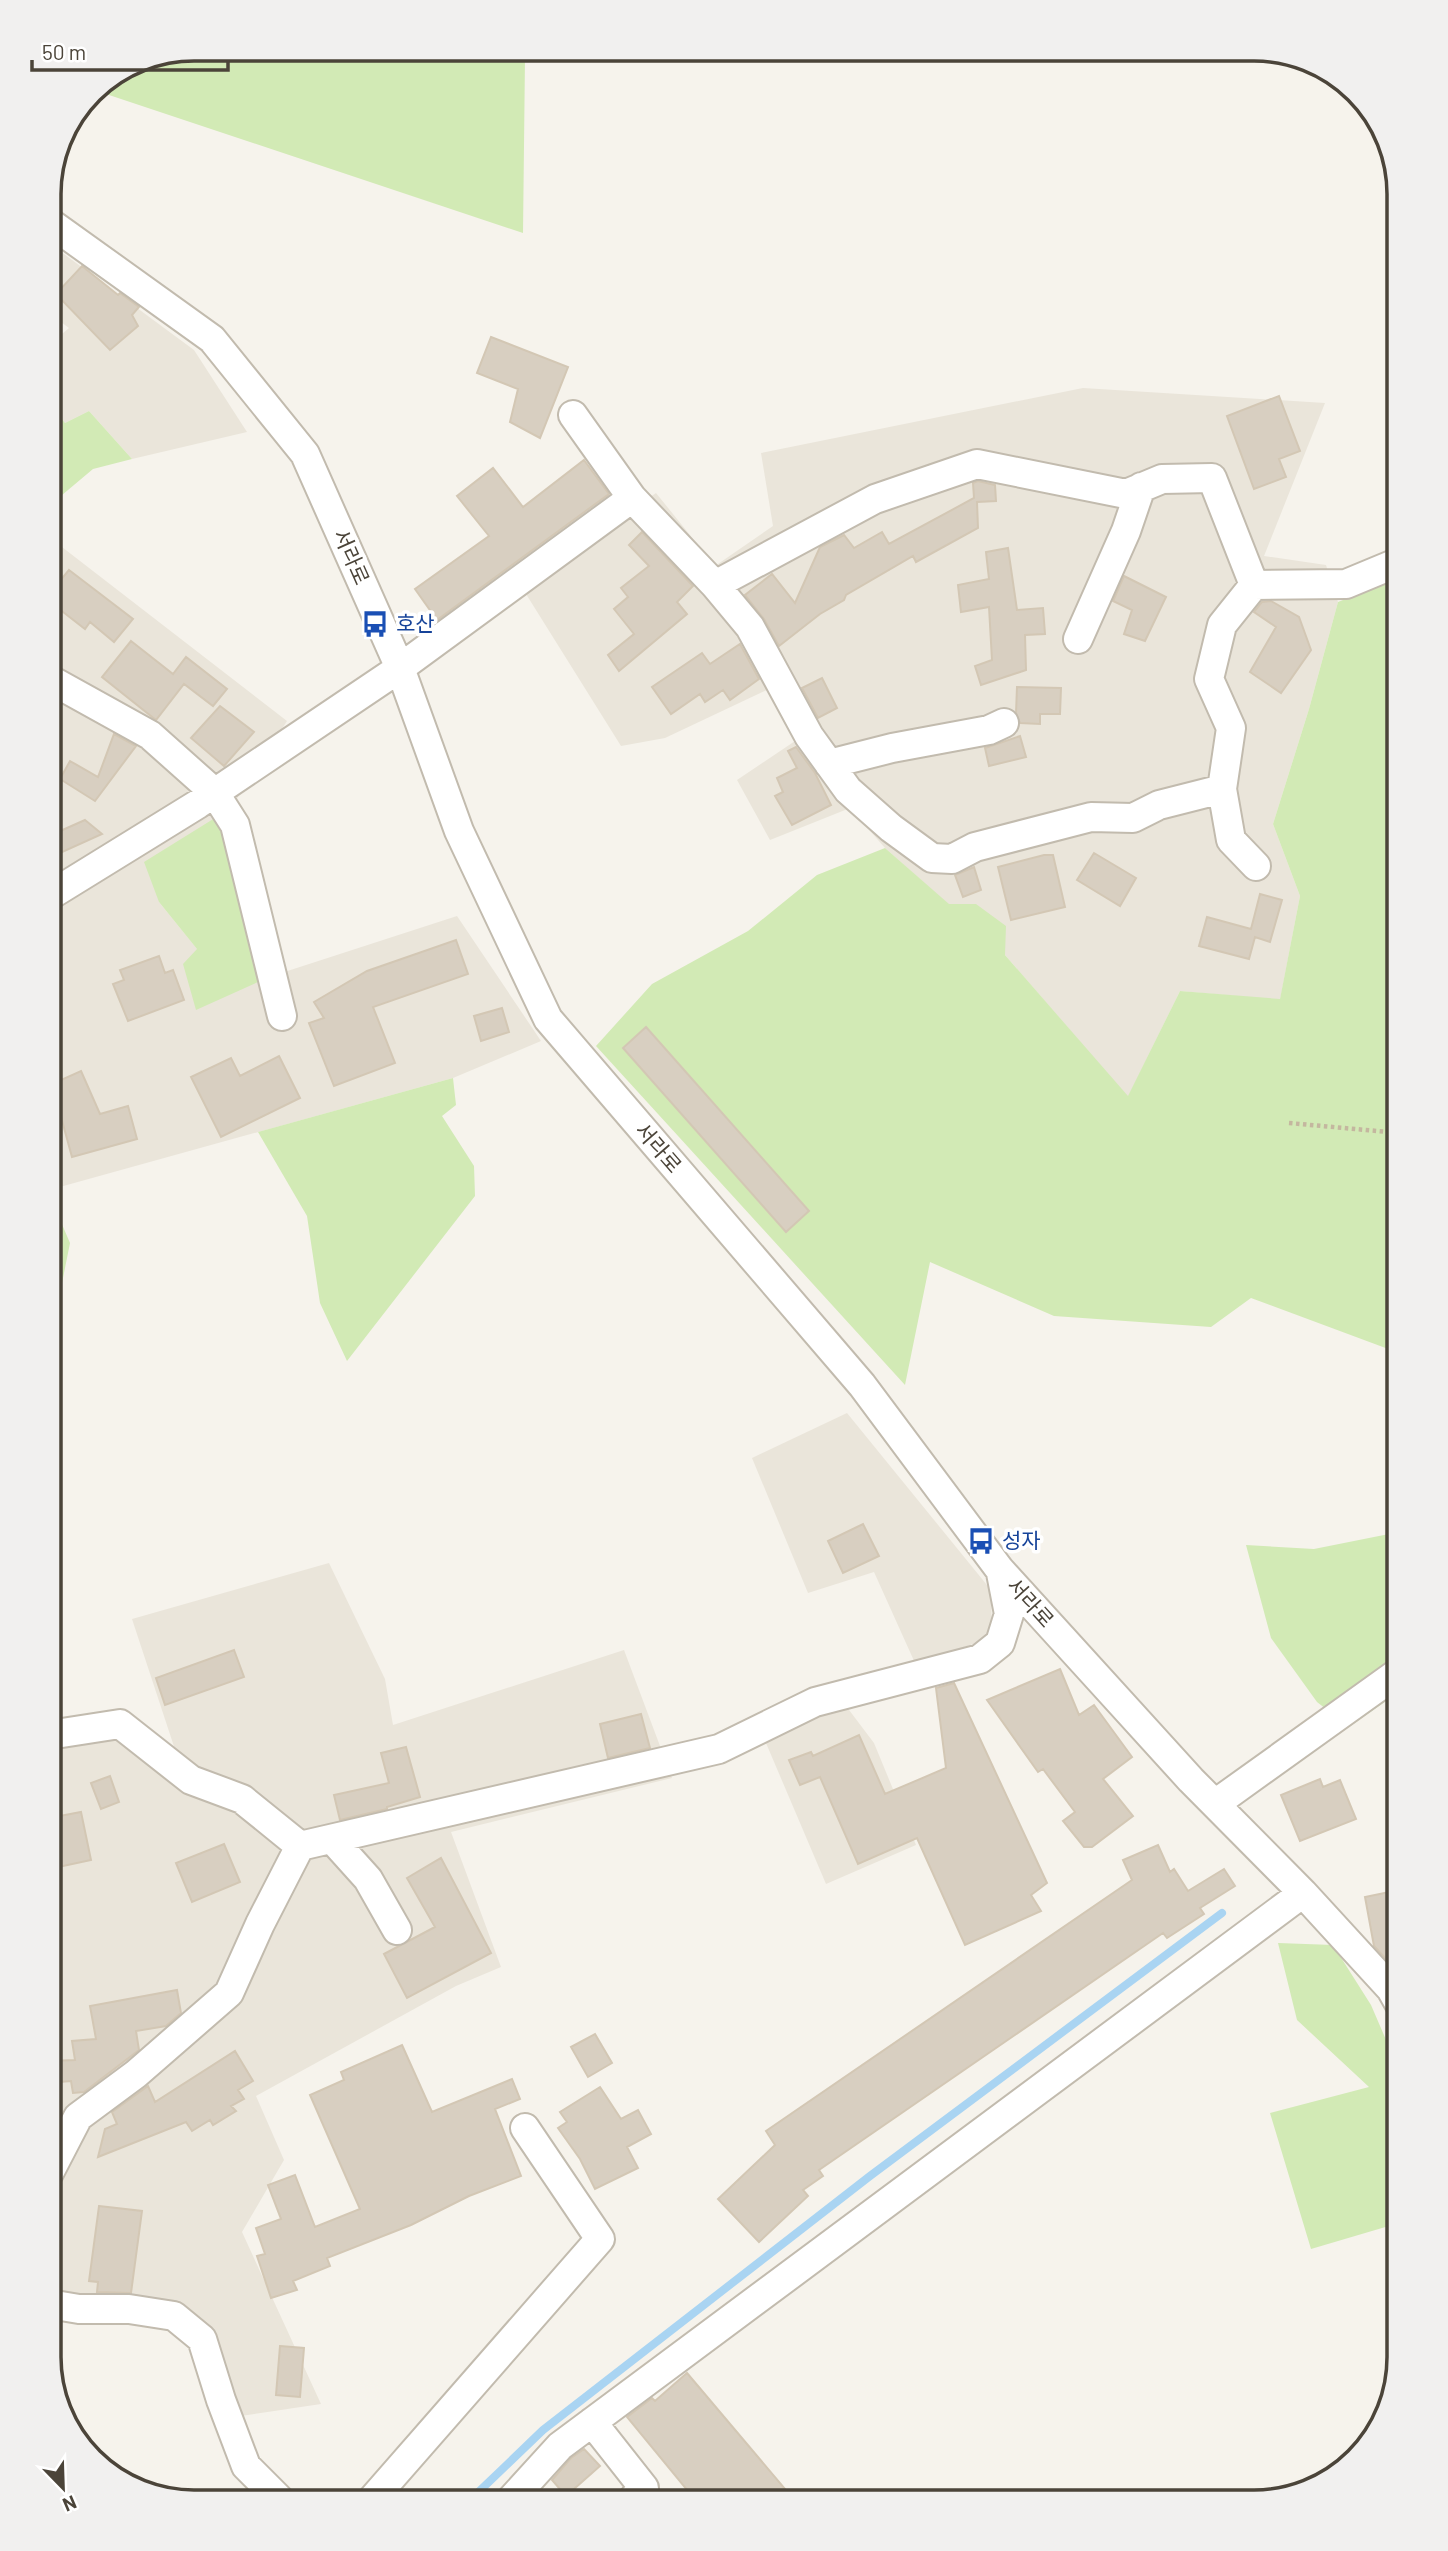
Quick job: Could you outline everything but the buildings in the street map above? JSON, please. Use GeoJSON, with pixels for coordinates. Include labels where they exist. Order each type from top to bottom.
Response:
{"type":"FeatureCollection","features":[{"type":"Feature","properties":{"kind":"street","name":"서라로"},"geometry":{"type":"LineString","coordinates":[[62,231],[212,339],[305,454],[400,668],[459,831],[548,1019],[862,1385],[1000,1570],[1215,1804],[1303,1893],[1387,1985]]}},
{"type":"Feature","properties":{"kind":"street"},"geometry":{"type":"LineString","coordinates":[[573,415],[632,498],[715,585],[750,627],[809,736],[848,790],[891,828],[932,858],[952,859],[975,847],[1091,817],[1133,818],[1159,804],[1222,789]]}},
{"type":"Feature","properties":{"kind":"street"},"geometry":{"type":"LineString","coordinates":[[715,585],[875,499],[977,464],[1126,494],[1162,478],[1212,478],[1254,584]]}},
{"type":"Feature","properties":{"kind":"street"},"geometry":{"type":"LineString","coordinates":[[1078,639],[1126,531],[1141,487]]}},
{"type":"Feature","properties":{"kind":"street"},"geometry":{"type":"LineString","coordinates":[[62,887],[214,792],[400,668],[632,498]]}},
{"type":"Feature","properties":{"kind":"street"},"geometry":{"type":"LineString","coordinates":[[1254,584],[1346,584],[1387,567]]}},
{"type":"Feature","properties":{"kind":"street"},"geometry":{"type":"LineString","coordinates":[[1254,584],[1222,625],[1209,679],[1231,728],[1222,789],[1231,840],[1256,866]]}},
{"type":"Feature","properties":{"kind":"street"},"geometry":{"type":"LineString","coordinates":[[62,686],[150,735],[214,792],[234,825],[282,1016]]}},
{"type":"Feature","properties":{"kind":"street"},"geometry":{"type":"LineString","coordinates":[[829,764],[891,748],[989,730],[1004,723]]}},
{"type":"Feature","properties":{"kind":"street"},"geometry":{"type":"LineString","coordinates":[[299,1846],[719,1749],[815,1702],[980,1659],[1000,1643],[1009,1614],[1000,1570]]}},
{"type":"Feature","properties":{"kind":"street"},"geometry":{"type":"LineString","coordinates":[[1215,1804],[1387,1681]]}},
{"type":"Feature","properties":{"kind":"street"},"geometry":{"type":"LineString","coordinates":[[61,1733],[120,1724],[191,1780],[242,1799],[299,1846]]}},
{"type":"Feature","properties":{"kind":"street"},"geometry":{"type":"LineString","coordinates":[[332,1839],[368,1879],[397,1930]]}},
{"type":"Feature","properties":{"kind":"street"},"geometry":{"type":"LineString","coordinates":[[61,2150],[78,2118],[136,2074],[229,1993],[299,1846]]}},
{"type":"Feature","properties":{"kind":"street"},"geometry":{"type":"LineString","coordinates":[[521,2489],[560,2446],[1303,1893]]}},
{"type":"Feature","properties":{"kind":"street"},"geometry":{"type":"LineString","coordinates":[[381,2489],[600,2239],[526,2128]]}},
{"type":"Feature","properties":{"kind":"street"},"geometry":{"type":"LineString","coordinates":[[61,2306],[79,2309],[130,2309],[174,2316],[202,2339],[246,2466],[269,2489]]}},
{"type":"Feature","properties":{"kind":"street"},"geometry":{"type":"LineString","coordinates":[[592,2422],[643,2489]]}},
{"type":"Feature","properties":{"kind":"path"},"geometry":{"type":"LineString","coordinates":[[1289,1124],[1387,1132]]}},
{"type":"Feature","properties":{"kind":"shaded area"},"geometry":{"type":"Polygon","coordinates":[[[62,253],[194,350],[247,432],[132,459],[89,411],[65,423],[62,419],[62,334],[69,328],[62,323],[62,253]]]}},
{"type":"Feature","properties":{"kind":"shaded area"},"geometry":{"type":"Polygon","coordinates":[[[1083,388],[1325,403],[1264,556],[1326,565],[1338,602],[1309,709],[1273,824],[1300,896],[1280,1000],[1180,991],[1128,1097],[1005,955],[885,848],[850,808],[770,840],[737,780],[801,737],[771,688],[665,738],[621,746],[521,586],[656,493],[715,566],[773,526],[761,453],[1083,388]]]}},
{"type":"Feature","properties":{"kind":"shaded area"},"geometry":{"type":"Polygon","coordinates":[[[62,547],[287,721],[231,808],[159,902],[198,950],[269,977],[457,916],[541,1041],[453,1078],[62,1187],[62,547]]]}},
{"type":"Feature","properties":{"kind":"shaded area"},"geometry":{"type":"Polygon","coordinates":[[[847,1413],[991,1590],[992,1638],[915,1663],[874,1572],[808,1593],[752,1458],[847,1413]]]}},
{"type":"Feature","properties":{"kind":"shaded area"},"geometry":{"type":"Polygon","coordinates":[[[329,1563],[385,1679],[393,1725],[624,1650],[672,1778],[451,1832],[501,1967],[456,1986],[256,2096],[284,2160],[242,2232],[321,2404],[241,2416],[201,2324],[61,2295],[61,1747],[113,1738],[188,1789],[132,1619],[329,1563]]]}},
{"type":"Feature","properties":{"kind":"shaded area"},"geometry":{"type":"Polygon","coordinates":[[[843,1702],[874,1743],[916,1845],[826,1884],[763,1736],[843,1702]]]}},
{"type":"Feature","properties":{"kind":"green space"},"geometry":{"type":"Polygon","coordinates":[[[525,61],[523,233],[106,94],[143,71],[176,62],[525,61]]]}},
{"type":"Feature","properties":{"kind":"green space"},"geometry":{"type":"Polygon","coordinates":[[[89,411],[132,459],[93,469],[62,495],[62,419],[65,423],[89,411]]]}},
{"type":"Feature","properties":{"kind":"green space"},"geometry":{"type":"Polygon","coordinates":[[[1387,583],[1387,1349],[1251,1298],[1211,1327],[1054,1316],[930,1262],[905,1385],[596,1046],[652,984],[748,931],[817,875],[885,848],[949,904],[976,904],[1006,926],[1005,955],[1128,1096],[1180,991],[1280,999],[1300,896],[1273,824],[1309,709],[1338,602],[1387,583]]]}},
{"type":"Feature","properties":{"kind":"green space"},"geometry":{"type":"Polygon","coordinates":[[[231,808],[269,977],[196,1010],[183,964],[197,949],[159,902],[144,862],[231,808]]]}},
{"type":"Feature","properties":{"kind":"green space"},"geometry":{"type":"Polygon","coordinates":[[[453,1078],[456,1105],[442,1116],[474,1166],[475,1196],[347,1361],[320,1303],[307,1216],[258,1132],[453,1078]]]}},
{"type":"Feature","properties":{"kind":"green space"},"geometry":{"type":"Polygon","coordinates":[[[62,1223],[70,1243],[61,1283],[62,1223]]]}},
{"type":"Feature","properties":{"kind":"green space"},"geometry":{"type":"Polygon","coordinates":[[[1387,1534],[1387,1700],[1349,1727],[1317,1702],[1271,1638],[1246,1545],[1314,1549],[1387,1534]]]}},
{"type":"Feature","properties":{"kind":"green space"},"geometry":{"type":"Polygon","coordinates":[[[1278,1943],[1333,1945],[1371,2005],[1387,2042],[1387,2227],[1311,2249],[1270,2113],[1369,2087],[1297,2020],[1278,1943]]]}},
{"type":"Feature","properties":{"kind":"waterway"},"geometry":{"type":"LineString","coordinates":[[481,2489],[543,2430],[870,2176],[1222,1913]]}},
{"type":"Feature","properties":{"kind":"place","name":"호산"},"geometry":{"type":"Point","coordinates":[375,624]}},
{"type":"Feature","properties":{"kind":"place","name":"성자"},"geometry":{"type":"Point","coordinates":[981,1541]}}]}
